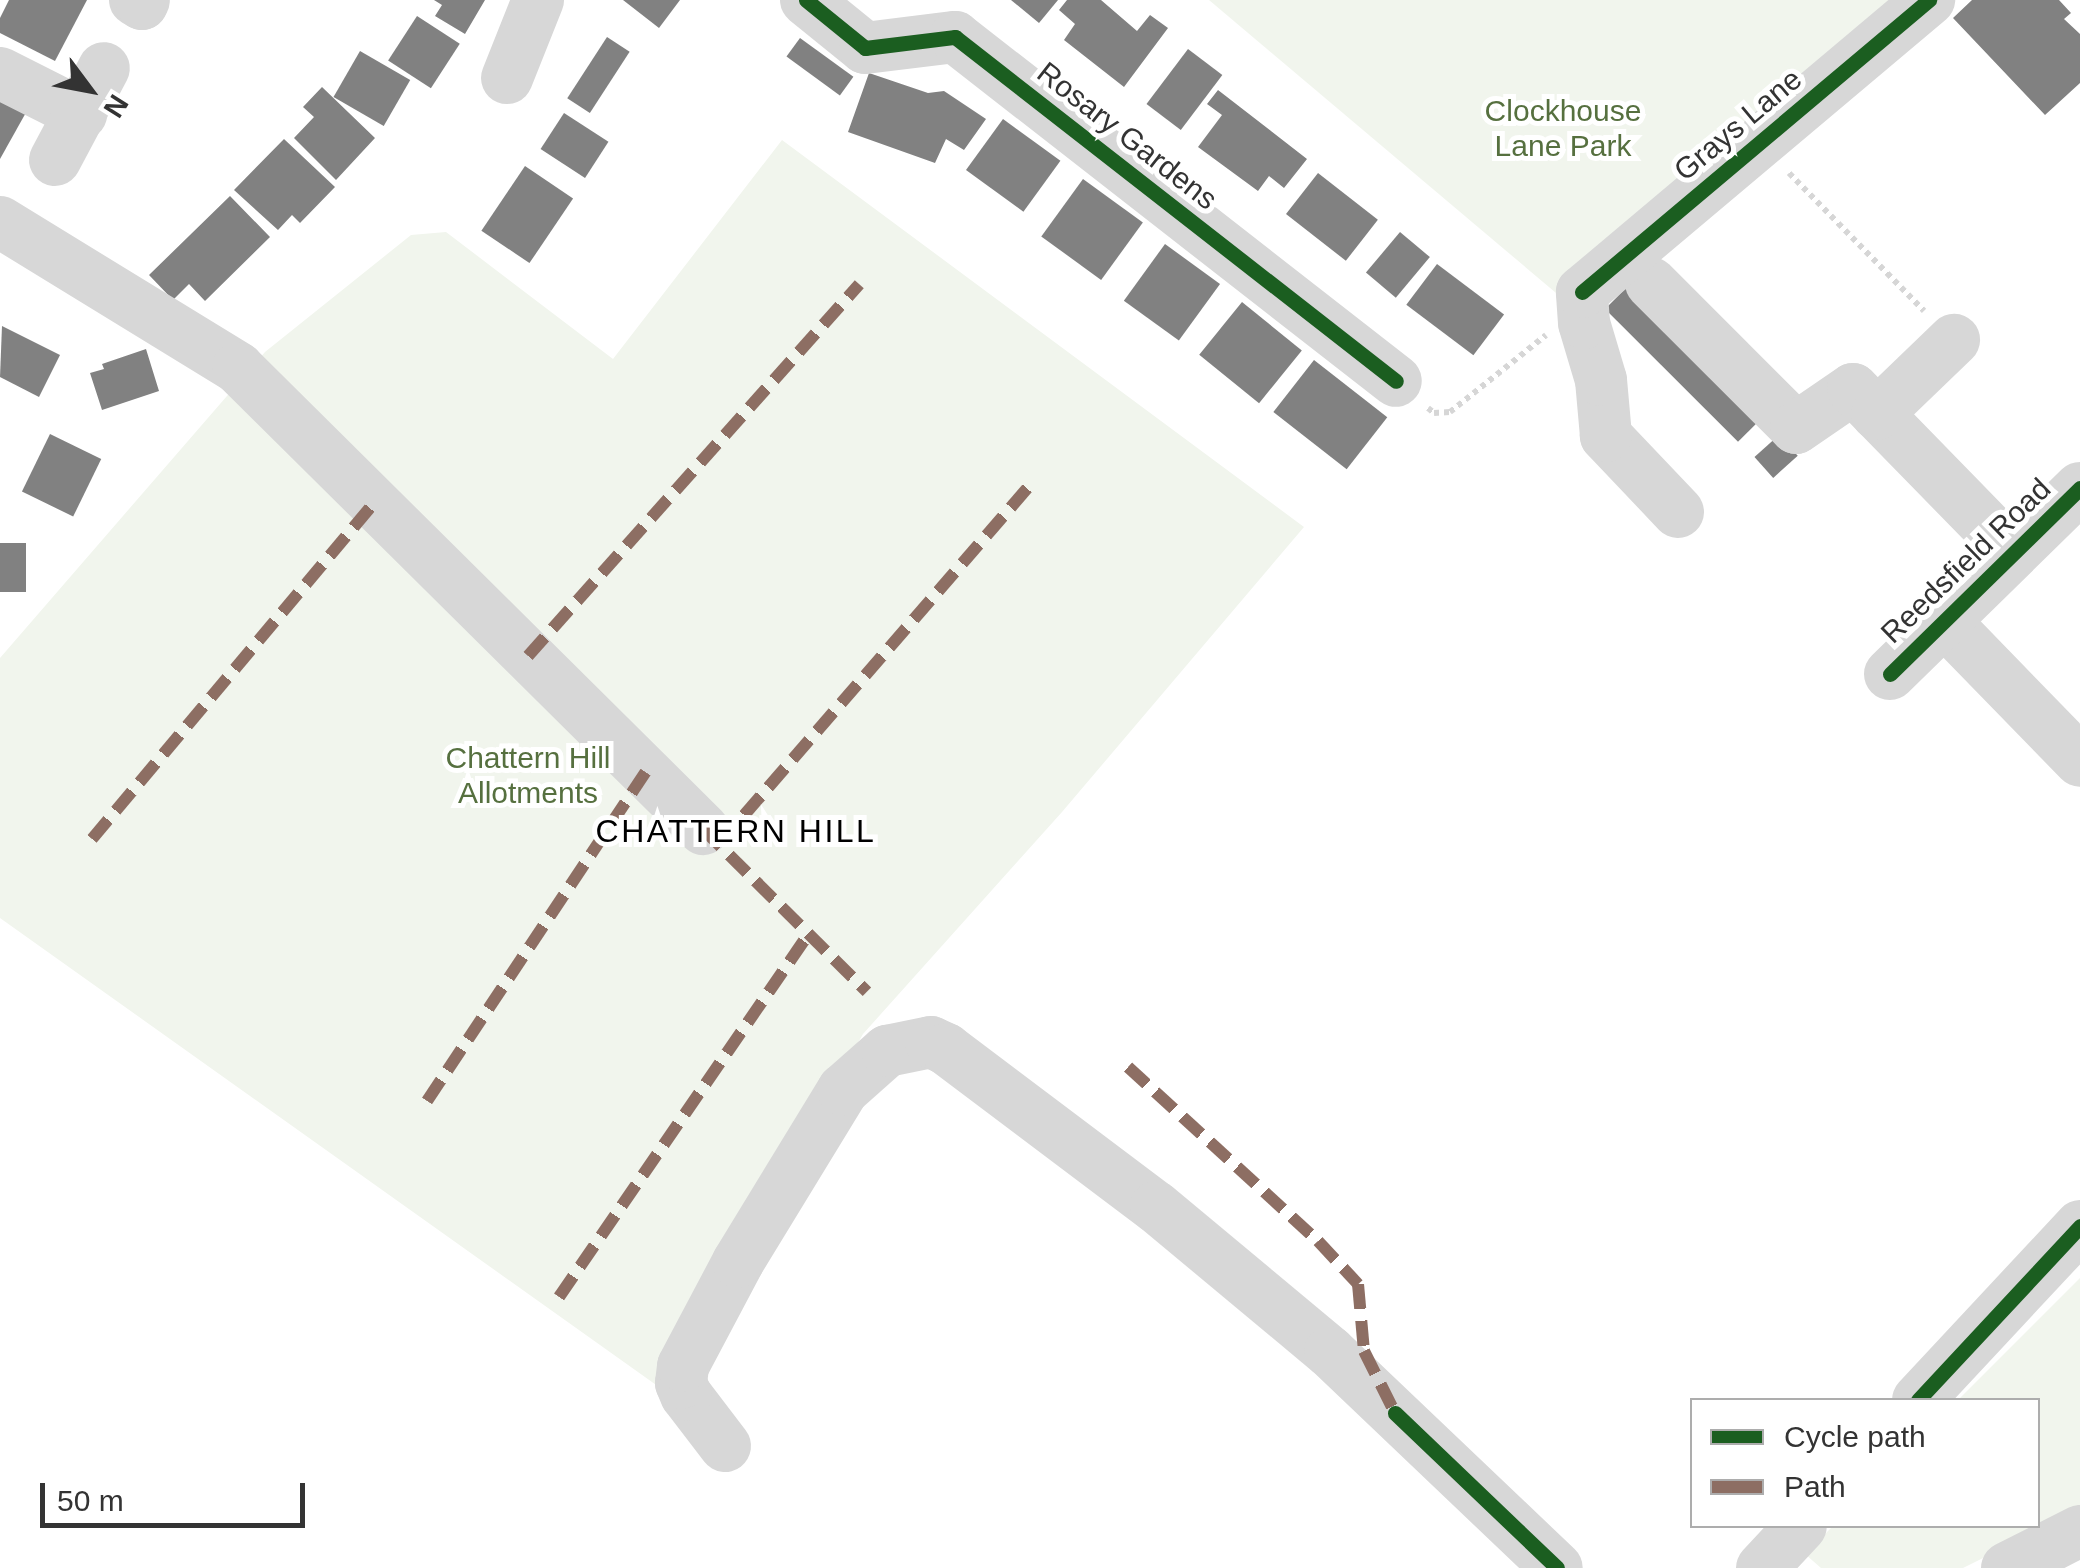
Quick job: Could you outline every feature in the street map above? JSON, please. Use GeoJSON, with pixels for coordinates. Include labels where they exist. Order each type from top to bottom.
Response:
{"type":"FeatureCollection","features":[{"type":"Feature","properties":{"kind":"street"},"geometry":{"type":"LineString","coordinates":[[134,0],[142,4],[144,0]]}},
{"type":"Feature","properties":{"kind":"street"},"geometry":{"type":"LineString","coordinates":[[507,78],[538,0]]}},
{"type":"Feature","properties":{"kind":"street","name":"Grays Lane"},"geometry":{"type":"LineString","coordinates":[[1582,292],[1929,0]]}},
{"type":"Feature","properties":{"kind":"street","name":"Rosary Gardens"},"geometry":{"type":"LineString","coordinates":[[814,2],[865,48],[956,38],[1396,381]]}},
{"type":"Feature","properties":{"kind":"street"},"geometry":{"type":"LineString","coordinates":[[0,73],[92,91],[55,160]]}},
{"type":"Feature","properties":{"kind":"street"},"geometry":{"type":"LineString","coordinates":[[0,222],[238,368],[703,829]]}},
{"type":"Feature","properties":{"kind":"street"},"geometry":{"type":"LineString","coordinates":[[1651,283],[1796,428],[1865,401],[1934,333]]}},
{"type":"Feature","properties":{"kind":"street"},"geometry":{"type":"LineString","coordinates":[[1582,292],[1584,323],[1601,380],[1606,436],[1678,512]]}},
{"type":"Feature","properties":{"kind":"street"},"geometry":{"type":"LineString","coordinates":[[1865,401],[2012,553]]}},
{"type":"Feature","properties":{"kind":"street","name":"Reedsfield Road"},"geometry":{"type":"LineString","coordinates":[[1890,674],[2080,488]]}},
{"type":"Feature","properties":{"kind":"street","name":"Reedsfield Road"},"geometry":{"type":"LineString","coordinates":[[1946,622],[2080,762]]}},
{"type":"Feature","properties":{"kind":"street"},"geometry":{"type":"LineString","coordinates":[[725,1446],[686,1395],[681,1383],[683,1366],[738,1262],[842,1090],[887,1050],[931,1042],[946,1049],[1156,1207],[1395,1413],[1557,1568]]}},
{"type":"Feature","properties":{"kind":"street"},"geometry":{"type":"LineString","coordinates":[[1920,1398],[2080,1226]]}},
{"type":"Feature","properties":{"kind":"street"},"geometry":{"type":"LineString","coordinates":[[2007,1568],[2080,1531]]}},
{"type":"Feature","properties":{"kind":"path"},"geometry":{"type":"LineString","coordinates":[[1782,165],[1926,314],[1934,333]]}},
{"type":"Feature","properties":{"kind":"path"},"geometry":{"type":"LineString","coordinates":[[1396,381],[1434,413],[1450,412],[1563,321],[1582,292]]}},
{"type":"Feature","properties":{"kind":"green space","name":"Clockhouse Lane Park"},"geometry":{"type":"Polygon","coordinates":[[[1209,0],[1914,0],[1562,298],[1209,0]]]}},
{"type":"Feature","properties":{"kind":"green space","name":"Chattern Hill Allotments"},"geometry":{"type":"Polygon","coordinates":[[[782,140],[1304,527],[1062,812],[863,1034],[659,1387],[0,918],[0,658],[265,352],[411,235],[446,232],[613,359],[782,140]]]}},
{"type":"Feature","properties":{"kind":"green space"},"geometry":{"type":"Polygon","coordinates":[[[2080,1278],[2080,1510],[1963,1568],[1821,1568],[1805,1554],[1831,1528],[2040,1528],[2040,1398],[1960,1398],[2080,1278]]]}},
{"type":"Feature","properties":{"kind":"building"},"geometry":{"type":"Polygon","coordinates":[[[9,0],[87,0],[55,61],[0,33],[0,18],[9,0]]]}},
{"type":"Feature","properties":{"kind":"building"},"geometry":{"type":"Polygon","coordinates":[[[434,0],[485,0],[465,34],[435,16],[442,5],[434,0]]]}},
{"type":"Feature","properties":{"kind":"building"},"geometry":{"type":"Polygon","coordinates":[[[623,0],[680,0],[659,28],[623,0]]]}},
{"type":"Feature","properties":{"kind":"building"},"geometry":{"type":"Polygon","coordinates":[[[1011,0],[1058,0],[1039,23],[1011,0]]]}},
{"type":"Feature","properties":{"kind":"building"},"geometry":{"type":"Polygon","coordinates":[[[1067,0],[1101,0],[1137,31],[1150,15],[1168,28],[1124,87],[1064,40],[1075,24],[1059,10],[1067,0]]]}},
{"type":"Feature","properties":{"kind":"building"},"geometry":{"type":"Polygon","coordinates":[[[1972,0],[2059,0],[2071,13],[2064,19],[2080,34],[2080,83],[2045,115],[1953,18],[1972,0]]]}},
{"type":"Feature","properties":{"kind":"building"},"geometry":{"type":"Polygon","coordinates":[[[417,16],[460,44],[431,88],[388,60],[417,16]]]}},
{"type":"Feature","properties":{"kind":"building"},"geometry":{"type":"Polygon","coordinates":[[[607,37],[630,52],[590,113],[567,98],[607,37]]]}},
{"type":"Feature","properties":{"kind":"building"},"geometry":{"type":"Polygon","coordinates":[[[800,38],[853,77],[840,95],[786,57],[800,38]]]}},
{"type":"Feature","properties":{"kind":"building"},"geometry":{"type":"Polygon","coordinates":[[[1188,49],[1222,75],[1181,130],[1146,104],[1188,49]]]}},
{"type":"Feature","properties":{"kind":"building"},"geometry":{"type":"Polygon","coordinates":[[[360,51],[410,80],[384,126],[334,97],[360,51]]]}},
{"type":"Feature","properties":{"kind":"building"},"geometry":{"type":"Polygon","coordinates":[[[869,73],[928,93],[944,91],[986,119],[964,150],[946,139],[935,163],[848,132],[869,73]]]}},
{"type":"Feature","properties":{"kind":"building"},"geometry":{"type":"Polygon","coordinates":[[[0,82],[33,100],[0,159],[0,82]]]}},
{"type":"Feature","properties":{"kind":"building"},"geometry":{"type":"Polygon","coordinates":[[[322,87],[375,138],[336,180],[294,138],[314,117],[303,107],[322,87]]]}},
{"type":"Feature","properties":{"kind":"building"},"geometry":{"type":"Polygon","coordinates":[[[1218,90],[1307,159],[1284,188],[1269,176],[1258,191],[1198,147],[1222,115],[1207,104],[1218,90]]]}},
{"type":"Feature","properties":{"kind":"building"},"geometry":{"type":"Polygon","coordinates":[[[564,113],[608,142],[585,178],[541,149],[564,113]]]}},
{"type":"Feature","properties":{"kind":"building"},"geometry":{"type":"Polygon","coordinates":[[[1003,119],[1060,161],[1023,212],[966,170],[1003,119]]]}},
{"type":"Feature","properties":{"kind":"building"},"geometry":{"type":"Polygon","coordinates":[[[284,139],[335,187],[300,223],[292,215],[278,230],[234,190],[284,139]]]}},
{"type":"Feature","properties":{"kind":"building"},"geometry":{"type":"Polygon","coordinates":[[[525,166],[573,198],[529,263],[481,231],[525,166]]]}},
{"type":"Feature","properties":{"kind":"building"},"geometry":{"type":"Polygon","coordinates":[[[1318,173],[1378,220],[1346,261],[1286,214],[1318,173]]]}},
{"type":"Feature","properties":{"kind":"building"},"geometry":{"type":"Polygon","coordinates":[[[1083,179],[1143,222],[1101,280],[1041,236],[1083,179]]]}},
{"type":"Feature","properties":{"kind":"building"},"geometry":{"type":"Polygon","coordinates":[[[230,196],[270,237],[205,301],[189,284],[173,300],[149,275],[230,196]]]}},
{"type":"Feature","properties":{"kind":"building"},"geometry":{"type":"Polygon","coordinates":[[[1400,232],[1430,257],[1396,298],[1366,273],[1400,232]]]}},
{"type":"Feature","properties":{"kind":"building"},"geometry":{"type":"Polygon","coordinates":[[[1165,244],[1220,284],[1179,341],[1124,301],[1165,244]]]}},
{"type":"Feature","properties":{"kind":"building"},"geometry":{"type":"Polygon","coordinates":[[[1437,264],[1504,315],[1473,355],[1406,305],[1437,264]]]}},
{"type":"Feature","properties":{"kind":"building"},"geometry":{"type":"Polygon","coordinates":[[[1627,287],[1760,420],[1738,442],[1605,309],[1627,287]]]}},
{"type":"Feature","properties":{"kind":"building"},"geometry":{"type":"Polygon","coordinates":[[[1242,302],[1302,350],[1259,403],[1199,355],[1242,302]]]}},
{"type":"Feature","properties":{"kind":"building"},"geometry":{"type":"Polygon","coordinates":[[[2,326],[60,355],[39,397],[0,377],[2,326]]]}},
{"type":"Feature","properties":{"kind":"building"},"geometry":{"type":"Polygon","coordinates":[[[146,349],[159,391],[102,410],[90,373],[104,369],[102,364],[146,349]]]}},
{"type":"Feature","properties":{"kind":"building"},"geometry":{"type":"Polygon","coordinates":[[[1314,360],[1387,417],[1347,469],[1273,412],[1314,360]]]}},
{"type":"Feature","properties":{"kind":"building"},"geometry":{"type":"Polygon","coordinates":[[[50,434],[101,459],[73,517],[22,492],[50,434]]]}},
{"type":"Feature","properties":{"kind":"building"},"geometry":{"type":"Polygon","coordinates":[[[1779,435],[1798,456],[1773,478],[1754,457],[1779,435]]]}},
{"type":"Feature","properties":{"kind":"building"},"geometry":{"type":"Polygon","coordinates":[[[0,543],[26,543],[26,592],[0,592],[0,543]]]}},
{"type":"Feature","properties":{"kind":"marked path"},"geometry":{"type":"LineString","coordinates":[[528,656],[859,284]]}},
{"type":"Feature","properties":{"kind":"marked path"},"geometry":{"type":"LineString","coordinates":[[720,843],[1034,481]]}},
{"type":"Feature","properties":{"kind":"marked path"},"geometry":{"type":"LineString","coordinates":[[92,839],[374,503]]}},
{"type":"Feature","properties":{"kind":"marked path"},"geometry":{"type":"LineString","coordinates":[[427,1101],[646,772]]}},
{"type":"Feature","properties":{"kind":"marked path"},"geometry":{"type":"LineString","coordinates":[[703,829],[867,992]]}},
{"type":"Feature","properties":{"kind":"marked path"},"geometry":{"type":"LineString","coordinates":[[559,1297],[809,933]]}},
{"type":"Feature","properties":{"kind":"marked path"},"geometry":{"type":"LineString","coordinates":[[1128,1067],[1318,1241],[1358,1284],[1364,1351],[1395,1413]]}},
{"type":"Feature","properties":{"kind":"cycle path"},"geometry":{"type":"LineString","coordinates":[[806,0],[865,48],[955,37],[1396,381]]}},
{"type":"Feature","properties":{"kind":"cycle path"},"geometry":{"type":"LineString","coordinates":[[1582,292],[1929,0]]}},
{"type":"Feature","properties":{"kind":"cycle path"},"geometry":{"type":"LineString","coordinates":[[1890,674],[2080,488]]}},
{"type":"Feature","properties":{"kind":"cycle path"},"geometry":{"type":"LineString","coordinates":[[1920,1398],[2080,1226]]}},
{"type":"Feature","properties":{"kind":"cycle path"},"geometry":{"type":"LineString","coordinates":[[1395,1413],[1557,1568]]}},
{"type":"Feature","properties":{"kind":"district","name":"CHATTERN HILL"},"geometry":{"type":"Point","coordinates":[736,831]}}]}
